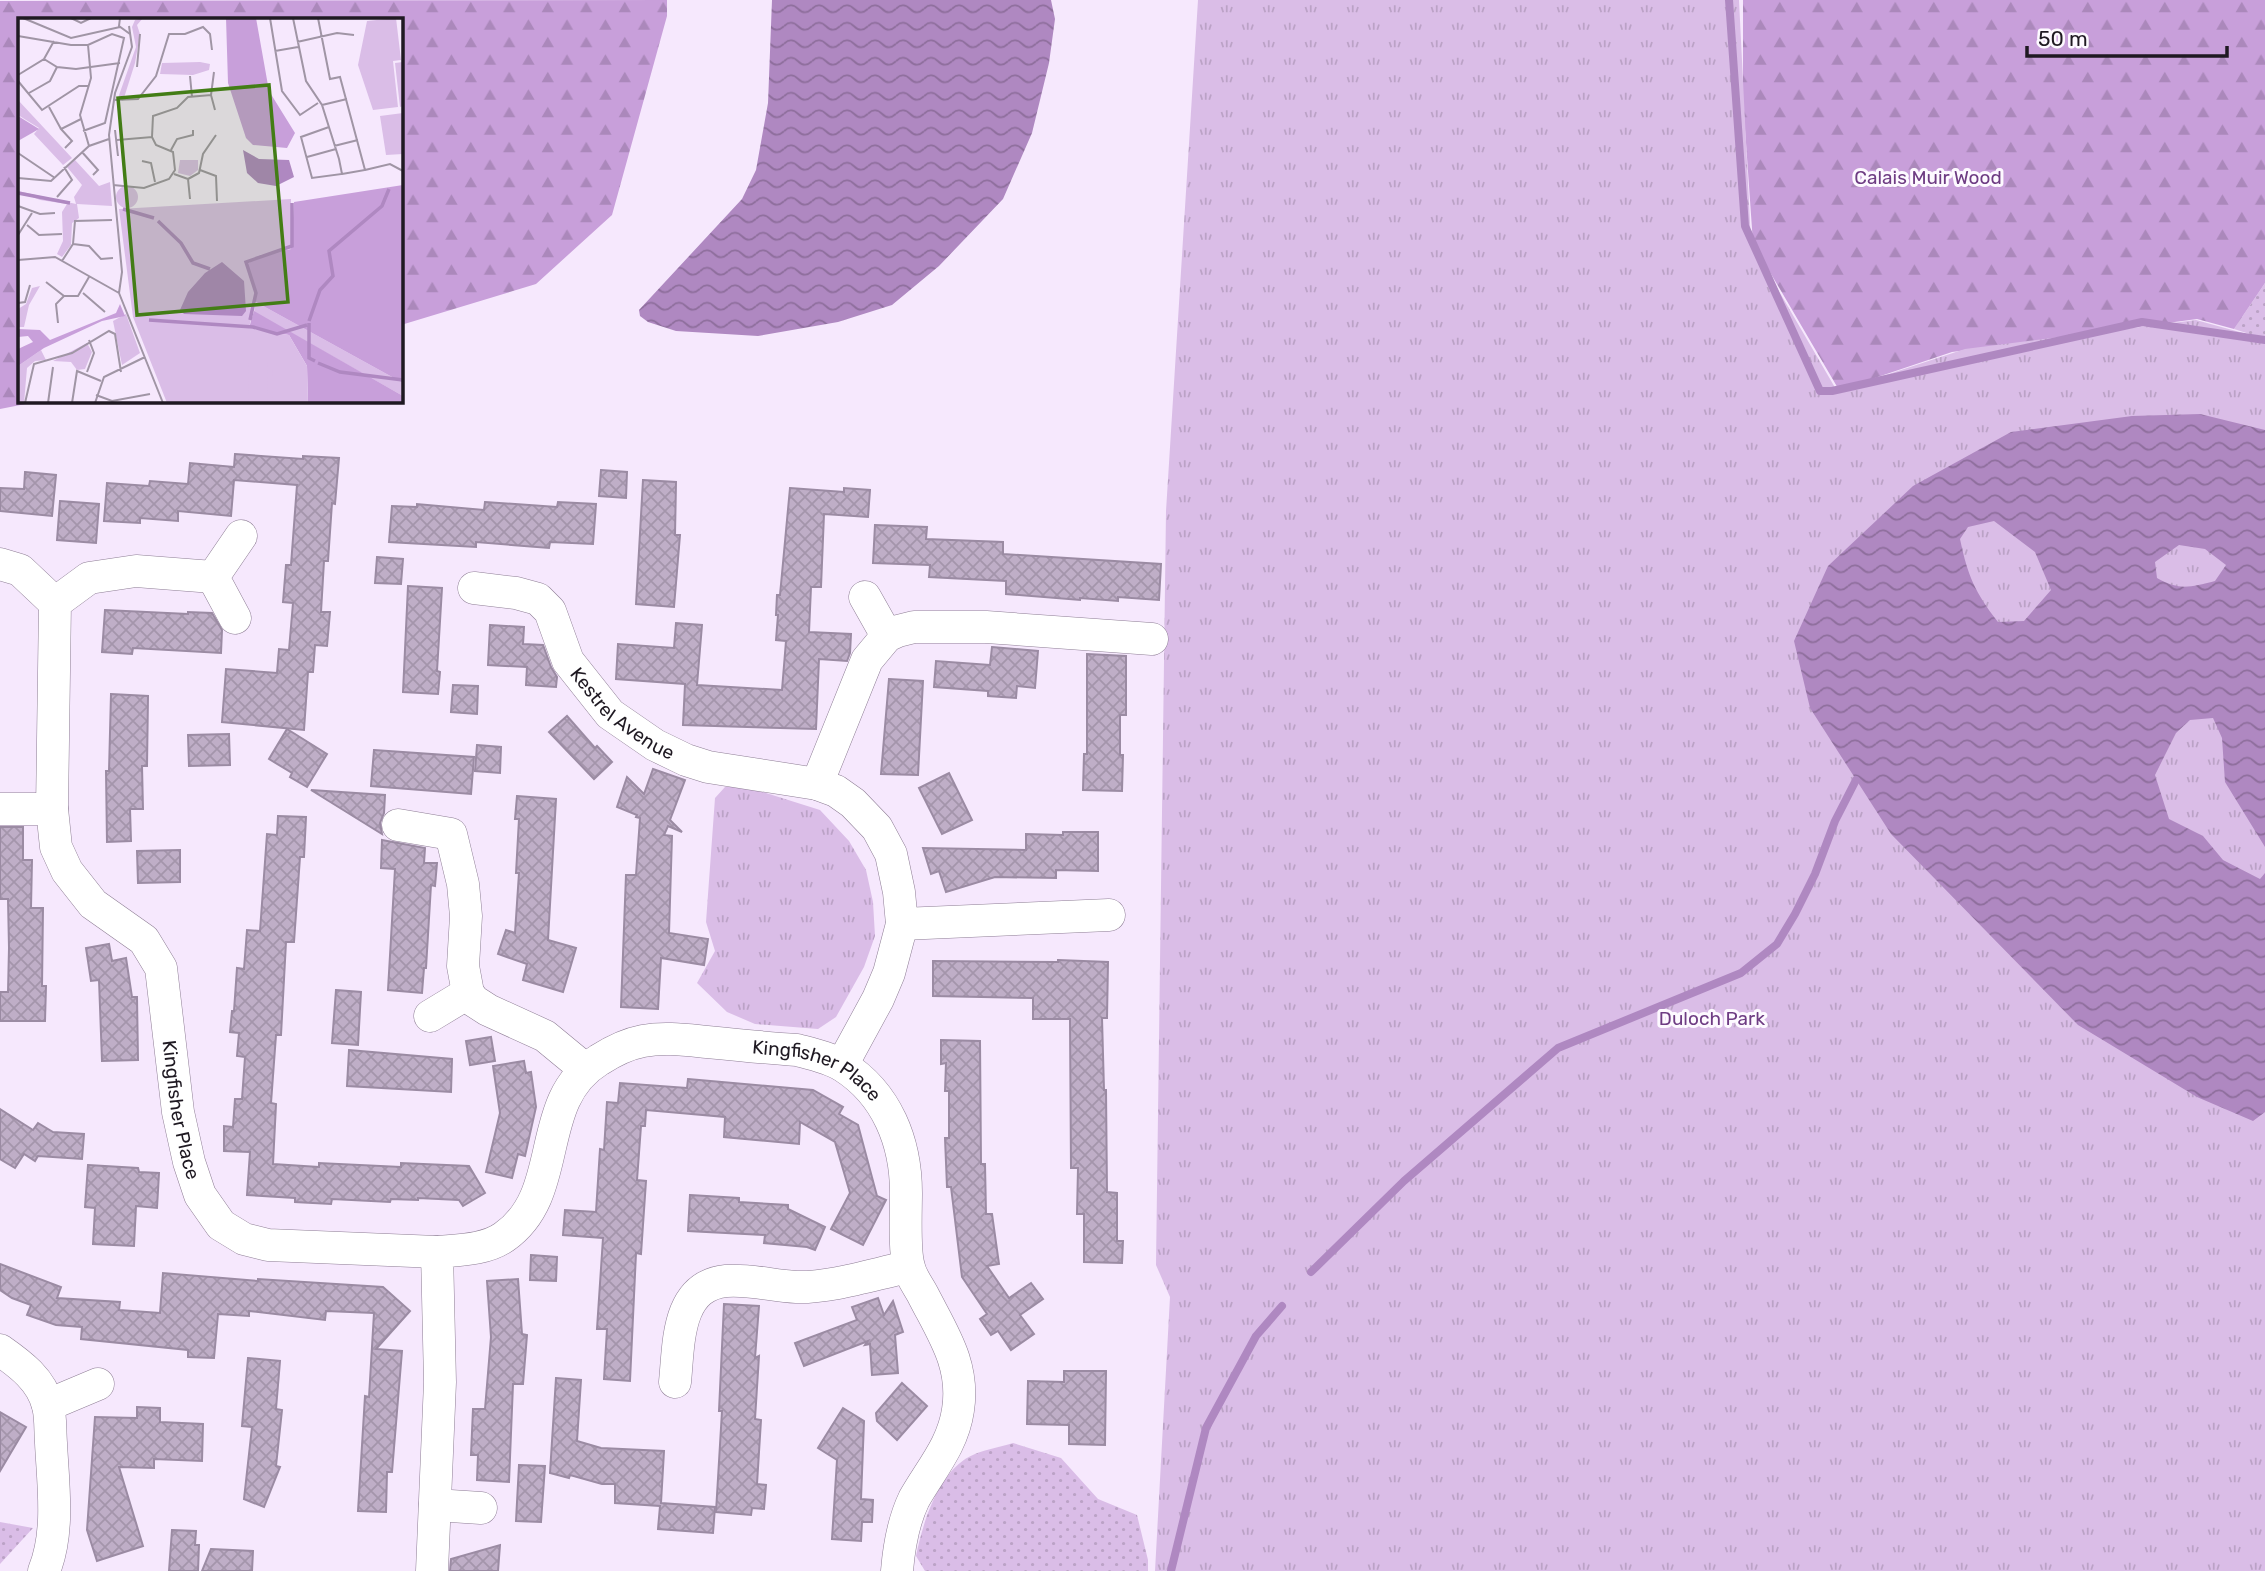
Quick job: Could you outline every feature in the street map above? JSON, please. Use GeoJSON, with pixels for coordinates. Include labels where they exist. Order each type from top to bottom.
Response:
{"type":"FeatureCollection","features":[{"type":"Feature","properties":{"kind":"street"},"geometry":{"type":"LineString","coordinates":[[212,577],[241,536]]}},
{"type":"Feature","properties":{"kind":"street"},"geometry":{"type":"LineString","coordinates":[[0,564],[20,570],[55,603],[89,578],[136,571],[212,577]]}},
{"type":"Feature","properties":{"kind":"street"},"geometry":{"type":"LineString","coordinates":[[212,577],[235,618]]}},
{"type":"Feature","properties":{"kind":"street","name":"Kestrel Avenue"},"geometry":{"type":"LineString","coordinates":[[474,588],[538,598],[550,611],[568,662],[610,714],[655,745],[708,767],[817,784],[836,791],[853,803],[877,828],[891,854],[900,892],[902,924],[889,973],[878,999],[842,1065]]}},
{"type":"Feature","properties":{"kind":"street"},"geometry":{"type":"LineString","coordinates":[[865,597],[887,636]]}},
{"type":"Feature","properties":{"kind":"street","name":"Kingfisher Place"},"geometry":{"type":"LineString","coordinates":[[55,603],[52,809],[55,847],[67,872],[93,904],[144,940],[161,968],[178,1112],[189,1162],[200,1195],[221,1226],[244,1239],[268,1245],[437,1252],[474,1248],[503,1238],[521,1222],[536,1200],[557,1115],[570,1087],[585,1069],[615,1050],[643,1041],[670,1039],[797,1050],[842,1065],[870,1090],[889,1114],[901,1143],[906,1176],[908,1267],[950,1349],[961,1385],[956,1426],[948,1446],[914,1500],[903,1525],[897,1571]]}},
{"type":"Feature","properties":{"kind":"street"},"geometry":{"type":"LineString","coordinates":[[817,784],[867,660],[887,636],[914,627],[938,627],[1152,639]]}},
{"type":"Feature","properties":{"kind":"street"},"geometry":{"type":"LineString","coordinates":[[0,809],[52,809]]}},
{"type":"Feature","properties":{"kind":"street"},"geometry":{"type":"LineString","coordinates":[[397,825],[451,834],[465,900],[463,966],[468,993],[474,1001],[545,1036],[585,1069]]}},
{"type":"Feature","properties":{"kind":"street"},"geometry":{"type":"LineString","coordinates":[[902,924],[1109,915]]}},
{"type":"Feature","properties":{"kind":"street"},"geometry":{"type":"LineString","coordinates":[[430,1016],[468,993]]}},
{"type":"Feature","properties":{"kind":"street"},"geometry":{"type":"LineString","coordinates":[[432,1571],[440,1382],[437,1252]]}},
{"type":"Feature","properties":{"kind":"street"},"geometry":{"type":"LineString","coordinates":[[675,1382],[680,1327],[689,1302],[706,1287],[724,1281],[816,1286],[908,1267]]}},
{"type":"Feature","properties":{"kind":"street"},"geometry":{"type":"LineString","coordinates":[[0,1350],[25,1368],[38,1384],[48,1405],[53,1523],[44,1571]]}},
{"type":"Feature","properties":{"kind":"street"},"geometry":{"type":"LineString","coordinates":[[48,1405],[98,1384]]}},
{"type":"Feature","properties":{"kind":"street"},"geometry":{"type":"LineString","coordinates":[[435,1505],[481,1508]]}},
{"type":"Feature","properties":{"kind":"green space"},"geometry":{"type":"Polygon","coordinates":[[[667,0],[667,16],[612,215],[536,284],[402,325],[402,18],[18,18],[18,402],[36,402],[0,409],[0,1],[667,0]]]}},
{"type":"Feature","properties":{"kind":"green space","name":"Duloch Park"},"geometry":{"type":"Polygon","coordinates":[[[1198,0],[1739,0],[1751,243],[1837,391],[1965,349],[2196,320],[2265,339],[2265,1571],[1155,1571],[1170,1297],[1156,1265],[1166,511],[1198,0]]]}},
{"type":"Feature","properties":{"kind":"green space","name":"Calais Muir Wood"},"geometry":{"type":"Polygon","coordinates":[[[1743,0],[2265,0],[2265,283],[2234,329],[2197,319],[1952,352],[1839,390],[1753,243],[1743,100],[1743,0]]]}},
{"type":"Feature","properties":{"kind":"green space"},"geometry":{"type":"Polygon","coordinates":[[[2265,283],[2265,339],[2234,329],[2265,283]]]}},
{"type":"Feature","properties":{"kind":"green space"},"geometry":{"type":"Polygon","coordinates":[[[725,787],[747,787],[820,810],[849,841],[866,870],[873,902],[875,936],[864,967],[836,1017],[818,1029],[755,1024],[727,1012],[697,983],[715,951],[706,922],[715,798],[725,787]]]}},
{"type":"Feature","properties":{"kind":"green space"},"geometry":{"type":"Polygon","coordinates":[[[1013,1443],[1061,1458],[1098,1499],[1137,1515],[1148,1560],[1148,1571],[925,1571],[916,1556],[928,1512],[942,1483],[962,1461],[980,1452],[1013,1443]]]}},
{"type":"Feature","properties":{"kind":"green space"},"geometry":{"type":"Polygon","coordinates":[[[0,1522],[33,1528],[0,1564],[0,1522]]]}},
{"type":"Feature","properties":{"kind":"water"},"geometry":{"type":"Polygon","coordinates":[[[772,0],[1051,0],[1055,19],[1049,63],[1032,133],[1003,199],[939,266],[892,305],[838,322],[758,336],[676,331],[648,322],[640,316],[639,310],[742,199],[756,170],[768,103],[772,0]]]}},
{"type":"Feature","properties":{"kind":"water"},"geometry":{"type":"Polygon","coordinates":[[[2200,414],[2265,430],[2265,847],[2225,782],[2222,738],[2213,718],[2190,720],[2176,733],[2155,775],[2169,819],[2203,836],[2223,860],[2260,879],[2265,873],[2265,1112],[2253,1121],[2197,1097],[2078,1025],[1891,834],[1810,708],[1794,641],[1828,566],[1913,486],[2011,432],[2132,416],[2200,414]],[[1994,521],[1968,527],[1960,539],[1966,564],[1973,584],[1998,622],[2024,621],[2051,590],[2035,552],[1994,521]],[[2179,545],[2155,562],[2157,578],[2185,587],[2199,585],[2215,581],[2226,565],[2205,549],[2179,545]]]}},
{"type":"Feature","properties":{"kind":"building"},"geometry":{"type":"Polygon","coordinates":[[[235,454],[303,459],[303,456],[339,458],[335,504],[332,503],[328,561],[324,561],[321,612],[330,612],[327,646],[315,645],[313,672],[308,672],[304,730],[222,722],[226,669],[277,673],[279,649],[289,650],[293,603],[283,602],[286,565],[291,565],[297,485],[234,480],[231,516],[178,511],[178,521],[140,518],[140,523],[104,521],[107,483],[149,486],[150,481],[188,484],[190,463],[234,467],[235,454]]]}},
{"type":"Feature","properties":{"kind":"building"},"geometry":{"type":"Polygon","coordinates":[[[601,470],[627,472],[626,498],[599,496],[601,470]]]}},
{"type":"Feature","properties":{"kind":"building"},"geometry":{"type":"Polygon","coordinates":[[[25,472],[56,475],[52,516],[0,511],[0,488],[24,489],[25,472]]]}},
{"type":"Feature","properties":{"kind":"building"},"geometry":{"type":"Polygon","coordinates":[[[643,480],[676,482],[675,535],[680,535],[674,607],[636,604],[643,480]]]}},
{"type":"Feature","properties":{"kind":"building"},"geometry":{"type":"Polygon","coordinates":[[[790,488],[844,492],[844,488],[870,490],[868,517],[824,514],[821,587],[811,587],[809,632],[851,634],[847,661],[819,659],[816,729],[683,725],[685,684],[616,679],[618,644],[674,648],[676,623],[702,625],[697,685],[782,690],[786,641],[776,640],[776,615],[790,488]]]}},
{"type":"Feature","properties":{"kind":"building"},"geometry":{"type":"Polygon","coordinates":[[[60,501],[99,504],[96,543],[57,540],[60,501]]]}},
{"type":"Feature","properties":{"kind":"building"},"geometry":{"type":"Polygon","coordinates":[[[485,502],[557,507],[558,502],[596,504],[593,544],[550,542],[549,548],[476,542],[476,547],[389,542],[392,506],[417,507],[417,504],[484,510],[485,502]]]}},
{"type":"Feature","properties":{"kind":"building"},"geometry":{"type":"Polygon","coordinates":[[[875,525],[927,527],[926,539],[1003,542],[1003,554],[1161,564],[1159,600],[1118,597],[1118,601],[1080,600],[1006,594],[1006,581],[929,577],[930,565],[873,563],[875,525]]]}},
{"type":"Feature","properties":{"kind":"building"},"geometry":{"type":"Polygon","coordinates":[[[377,557],[403,559],[401,584],[375,583],[377,557]]]}},
{"type":"Feature","properties":{"kind":"building"},"geometry":{"type":"Polygon","coordinates":[[[408,586],[442,588],[438,694],[403,692],[408,586]]]}},
{"type":"Feature","properties":{"kind":"building"},"geometry":{"type":"Polygon","coordinates":[[[105,610],[212,613],[222,630],[221,653],[133,648],[132,654],[102,652],[105,610]]]}},
{"type":"Feature","properties":{"kind":"building"},"geometry":{"type":"Polygon","coordinates":[[[490,625],[524,627],[523,644],[543,645],[557,677],[556,687],[526,685],[527,667],[488,665],[490,625]]]}},
{"type":"Feature","properties":{"kind":"building"},"geometry":{"type":"Polygon","coordinates":[[[992,647],[1038,651],[1035,688],[1017,686],[1016,698],[988,696],[988,691],[934,687],[936,661],[990,665],[992,647]]]}},
{"type":"Feature","properties":{"kind":"building"},"geometry":{"type":"Polygon","coordinates":[[[1087,654],[1126,656],[1126,715],[1120,715],[1122,791],[1083,790],[1084,754],[1087,754],[1087,654]]]}},
{"type":"Feature","properties":{"kind":"building"},"geometry":{"type":"Polygon","coordinates":[[[889,679],[923,681],[918,775],[881,774],[889,679]]]}},
{"type":"Feature","properties":{"kind":"building"},"geometry":{"type":"Polygon","coordinates":[[[453,685],[478,686],[477,714],[451,712],[453,685]]]}},
{"type":"Feature","properties":{"kind":"building"},"geometry":{"type":"Polygon","coordinates":[[[111,694],[148,696],[147,766],[142,766],[143,809],[130,809],[131,841],[107,842],[106,771],[109,771],[111,694]]]}},
{"type":"Feature","properties":{"kind":"building"},"geometry":{"type":"Polygon","coordinates":[[[567,716],[595,748],[597,746],[612,762],[594,779],[549,732],[567,716]]]}},
{"type":"Feature","properties":{"kind":"building"},"geometry":{"type":"Polygon","coordinates":[[[287,729],[327,754],[307,787],[290,777],[292,773],[269,759],[287,729]]]}},
{"type":"Feature","properties":{"kind":"building"},"geometry":{"type":"Polygon","coordinates":[[[229,734],[230,765],[189,766],[188,735],[229,734]]]}},
{"type":"Feature","properties":{"kind":"building"},"geometry":{"type":"Polygon","coordinates":[[[477,745],[501,747],[500,773],[475,771],[477,745]]]}},
{"type":"Feature","properties":{"kind":"building"},"geometry":{"type":"Polygon","coordinates":[[[374,750],[474,757],[471,794],[371,786],[374,750]]]}},
{"type":"Feature","properties":{"kind":"building"},"geometry":{"type":"Polygon","coordinates":[[[653,769],[685,780],[670,820],[682,832],[668,826],[664,835],[672,836],[669,933],[708,939],[704,965],[661,958],[658,1009],[621,1007],[626,875],[636,875],[640,818],[617,807],[627,777],[644,794],[653,769]]]}},
{"type":"Feature","properties":{"kind":"building"},"geometry":{"type":"Polygon","coordinates":[[[949,773],[972,820],[942,834],[919,788],[949,773]]]}},
{"type":"Feature","properties":{"kind":"building"},"geometry":{"type":"Polygon","coordinates":[[[311,790],[385,795],[384,813],[380,823],[382,834],[311,790]]]}},
{"type":"Feature","properties":{"kind":"building"},"geometry":{"type":"Polygon","coordinates":[[[517,796],[556,799],[548,940],[576,948],[563,992],[523,980],[527,964],[498,954],[506,930],[515,933],[519,873],[516,873],[519,819],[515,819],[517,796]]]}},
{"type":"Feature","properties":{"kind":"building"},"geometry":{"type":"Polygon","coordinates":[[[278,816],[306,817],[304,857],[300,857],[294,942],[286,942],[281,1035],[276,1035],[271,1103],[276,1104],[273,1164],[319,1167],[319,1163],[401,1167],[401,1163],[469,1166],[485,1193],[463,1206],[459,1200],[418,1198],[391,1199],[390,1202],[332,1199],[331,1204],[295,1202],[295,1198],[247,1195],[250,1152],[224,1151],[224,1126],[233,1127],[235,1099],[242,1099],[245,1057],[237,1056],[239,1033],[230,1032],[237,968],[244,969],[247,930],[260,931],[267,834],[277,835],[278,816]]]}},
{"type":"Feature","properties":{"kind":"building"},"geometry":{"type":"Polygon","coordinates":[[[0,827],[23,827],[23,860],[32,860],[31,908],[43,908],[42,986],[46,986],[45,1021],[0,1021],[0,992],[8,992],[9,948],[8,899],[0,899],[0,827]]]}},
{"type":"Feature","properties":{"kind":"building"},"geometry":{"type":"Polygon","coordinates":[[[1063,832],[1098,832],[1098,871],[1056,870],[1056,878],[995,877],[946,892],[939,871],[931,874],[923,848],[1026,850],[1026,834],[1063,835],[1063,832]]]}},
{"type":"Feature","properties":{"kind":"building"},"geometry":{"type":"Polygon","coordinates":[[[382,840],[425,848],[424,863],[437,863],[435,886],[431,885],[422,993],[388,990],[395,869],[381,868],[382,840]]]}},
{"type":"Feature","properties":{"kind":"building"},"geometry":{"type":"Polygon","coordinates":[[[180,850],[180,882],[138,883],[137,851],[180,850]]]}},
{"type":"Feature","properties":{"kind":"building"},"geometry":{"type":"Polygon","coordinates":[[[109,944],[112,961],[126,958],[132,997],[137,997],[138,1060],[102,1061],[99,980],[91,981],[86,948],[109,944]]]}},
{"type":"Feature","properties":{"kind":"building"},"geometry":{"type":"Polygon","coordinates":[[[933,961],[1108,962],[1107,1018],[1102,1018],[1107,1192],[1117,1193],[1117,1241],[1123,1241],[1122,1263],[1084,1262],[1084,1214],[1077,1214],[1078,1168],[1071,1168],[1070,1019],[1033,1019],[1033,998],[933,996],[933,961]]]}},
{"type":"Feature","properties":{"kind":"building"},"geometry":{"type":"Polygon","coordinates":[[[336,990],[361,992],[358,1045],[332,1043],[336,990]]]}},
{"type":"Feature","properties":{"kind":"building"},"geometry":{"type":"Polygon","coordinates":[[[491,1037],[495,1061],[470,1065],[466,1041],[491,1037]]]}},
{"type":"Feature","properties":{"kind":"building"},"geometry":{"type":"Polygon","coordinates":[[[941,1040],[980,1041],[981,1164],[985,1164],[986,1214],[992,1214],[999,1264],[987,1266],[1009,1298],[1031,1283],[1043,1299],[1020,1315],[1034,1334],[1011,1350],[998,1331],[991,1335],[980,1319],[987,1314],[962,1277],[951,1187],[947,1187],[945,1138],[949,1138],[949,1091],[945,1091],[946,1063],[941,1064],[941,1040]]]}},
{"type":"Feature","properties":{"kind":"building"},"geometry":{"type":"Polygon","coordinates":[[[349,1050],[452,1059],[451,1092],[347,1086],[349,1050]]]}},
{"type":"Feature","properties":{"kind":"building"},"geometry":{"type":"Polygon","coordinates":[[[524,1061],[526,1073],[531,1072],[536,1107],[525,1156],[518,1154],[512,1178],[486,1172],[500,1113],[493,1066],[524,1061]]]}},
{"type":"Feature","properties":{"kind":"building"},"geometry":{"type":"Polygon","coordinates":[[[688,1079],[813,1090],[843,1107],[839,1114],[858,1125],[877,1196],[886,1200],[863,1245],[831,1229],[850,1193],[835,1142],[800,1122],[799,1144],[724,1137],[725,1117],[646,1110],[645,1126],[641,1126],[637,1180],[646,1181],[641,1254],[636,1253],[630,1381],[604,1379],[607,1329],[597,1329],[603,1238],[563,1235],[565,1210],[596,1212],[600,1149],[604,1150],[607,1102],[618,1103],[620,1083],[687,1088],[688,1079]]]}},
{"type":"Feature","properties":{"kind":"building"},"geometry":{"type":"Polygon","coordinates":[[[0,1109],[33,1130],[38,1123],[53,1132],[84,1134],[82,1159],[38,1156],[35,1161],[24,1154],[15,1168],[0,1159],[0,1109]]]}},
{"type":"Feature","properties":{"kind":"building"},"geometry":{"type":"Polygon","coordinates":[[[88,1165],[138,1168],[139,1172],[159,1173],[157,1208],[136,1206],[134,1246],[93,1244],[95,1208],[85,1207],[88,1165]]]}},
{"type":"Feature","properties":{"kind":"building"},"geometry":{"type":"Polygon","coordinates":[[[690,1195],[788,1205],[788,1209],[825,1227],[815,1250],[764,1243],[765,1235],[688,1231],[690,1195]]]}},
{"type":"Feature","properties":{"kind":"building"},"geometry":{"type":"Polygon","coordinates":[[[531,1255],[557,1257],[556,1281],[530,1280],[531,1255]]]}},
{"type":"Feature","properties":{"kind":"building"},"geometry":{"type":"Polygon","coordinates":[[[0,1264],[61,1287],[57,1298],[120,1302],[119,1310],[160,1313],[163,1273],[383,1287],[410,1311],[376,1349],[402,1351],[392,1472],[387,1472],[386,1512],[358,1511],[365,1396],[369,1397],[374,1313],[326,1311],[325,1320],[249,1311],[249,1316],[218,1314],[214,1358],[188,1357],[188,1350],[81,1339],[82,1327],[56,1325],[27,1315],[31,1305],[0,1290],[0,1264]]]}},
{"type":"Feature","properties":{"kind":"building"},"geometry":{"type":"Polygon","coordinates":[[[518,1279],[522,1334],[527,1335],[523,1384],[513,1384],[509,1482],[477,1480],[478,1455],[471,1455],[473,1409],[485,1409],[491,1337],[487,1281],[518,1279]]]}},
{"type":"Feature","properties":{"kind":"building"},"geometry":{"type":"Polygon","coordinates":[[[878,1298],[884,1315],[893,1301],[903,1332],[895,1335],[898,1373],[872,1375],[870,1344],[865,1345],[868,1341],[804,1366],[795,1343],[857,1320],[852,1307],[878,1298]]]}},
{"type":"Feature","properties":{"kind":"building"},"geometry":{"type":"Polygon","coordinates":[[[724,1304],[759,1306],[755,1358],[759,1356],[755,1419],[761,1420],[757,1484],[766,1485],[764,1509],[752,1508],[751,1515],[716,1512],[722,1411],[719,1411],[724,1304]]]}},
{"type":"Feature","properties":{"kind":"building"},"geometry":{"type":"Polygon","coordinates":[[[248,1358],[280,1361],[276,1409],[282,1410],[276,1466],[280,1467],[264,1507],[244,1499],[252,1427],[242,1426],[248,1358]]]}},
{"type":"Feature","properties":{"kind":"building"},"geometry":{"type":"Polygon","coordinates":[[[1064,1371],[1106,1371],[1105,1445],[1069,1444],[1069,1425],[1027,1424],[1028,1381],[1064,1382],[1064,1371]]]}},
{"type":"Feature","properties":{"kind":"building"},"geometry":{"type":"Polygon","coordinates":[[[556,1378],[581,1380],[577,1441],[601,1448],[664,1451],[661,1503],[715,1507],[713,1533],[658,1529],[660,1506],[615,1503],[615,1484],[602,1484],[570,1475],[569,1478],[550,1473],[556,1378]]]}},
{"type":"Feature","properties":{"kind":"building"},"geometry":{"type":"Polygon","coordinates":[[[902,1383],[927,1406],[897,1440],[877,1421],[876,1413],[902,1383]]]}},
{"type":"Feature","properties":{"kind":"building"},"geometry":{"type":"Polygon","coordinates":[[[137,1407],[160,1408],[160,1422],[203,1424],[202,1461],[154,1459],[154,1468],[119,1467],[143,1546],[97,1561],[87,1530],[95,1417],[137,1418],[137,1407]]]}},
{"type":"Feature","properties":{"kind":"building"},"geometry":{"type":"Polygon","coordinates":[[[843,1408],[864,1421],[861,1499],[873,1500],[872,1522],[862,1522],[861,1541],[832,1539],[837,1460],[818,1448],[843,1408]]]}},
{"type":"Feature","properties":{"kind":"building"},"geometry":{"type":"Polygon","coordinates":[[[0,1412],[26,1427],[0,1471],[0,1412]]]}},
{"type":"Feature","properties":{"kind":"building"},"geometry":{"type":"Polygon","coordinates":[[[519,1465],[545,1466],[541,1522],[516,1521],[519,1465]]]}},
{"type":"Feature","properties":{"kind":"building"},"geometry":{"type":"Polygon","coordinates":[[[172,1530],[196,1531],[195,1545],[199,1545],[198,1571],[169,1571],[172,1530]]]}},
{"type":"Feature","properties":{"kind":"building"},"geometry":{"type":"Polygon","coordinates":[[[500,1545],[498,1571],[450,1571],[451,1559],[500,1545]]]}},
{"type":"Feature","properties":{"kind":"building"},"geometry":{"type":"Polygon","coordinates":[[[211,1549],[253,1551],[252,1571],[202,1571],[211,1549]]]}},
{"type":"Feature","properties":{"kind":"waterway"},"geometry":{"type":"LineString","coordinates":[[1729,0],[1745,226],[1820,391],[1832,391],[2142,322],[2265,340]]}},
{"type":"Feature","properties":{"kind":"waterway"},"geometry":{"type":"LineString","coordinates":[[1311,1272],[1404,1181],[1558,1048],[1741,973],[1777,944],[1815,874],[1835,821],[1856,780]]}},
{"type":"Feature","properties":{"kind":"waterway"},"geometry":{"type":"LineString","coordinates":[[1171,1571],[1206,1428],[1256,1336],[1282,1306]]}}]}
